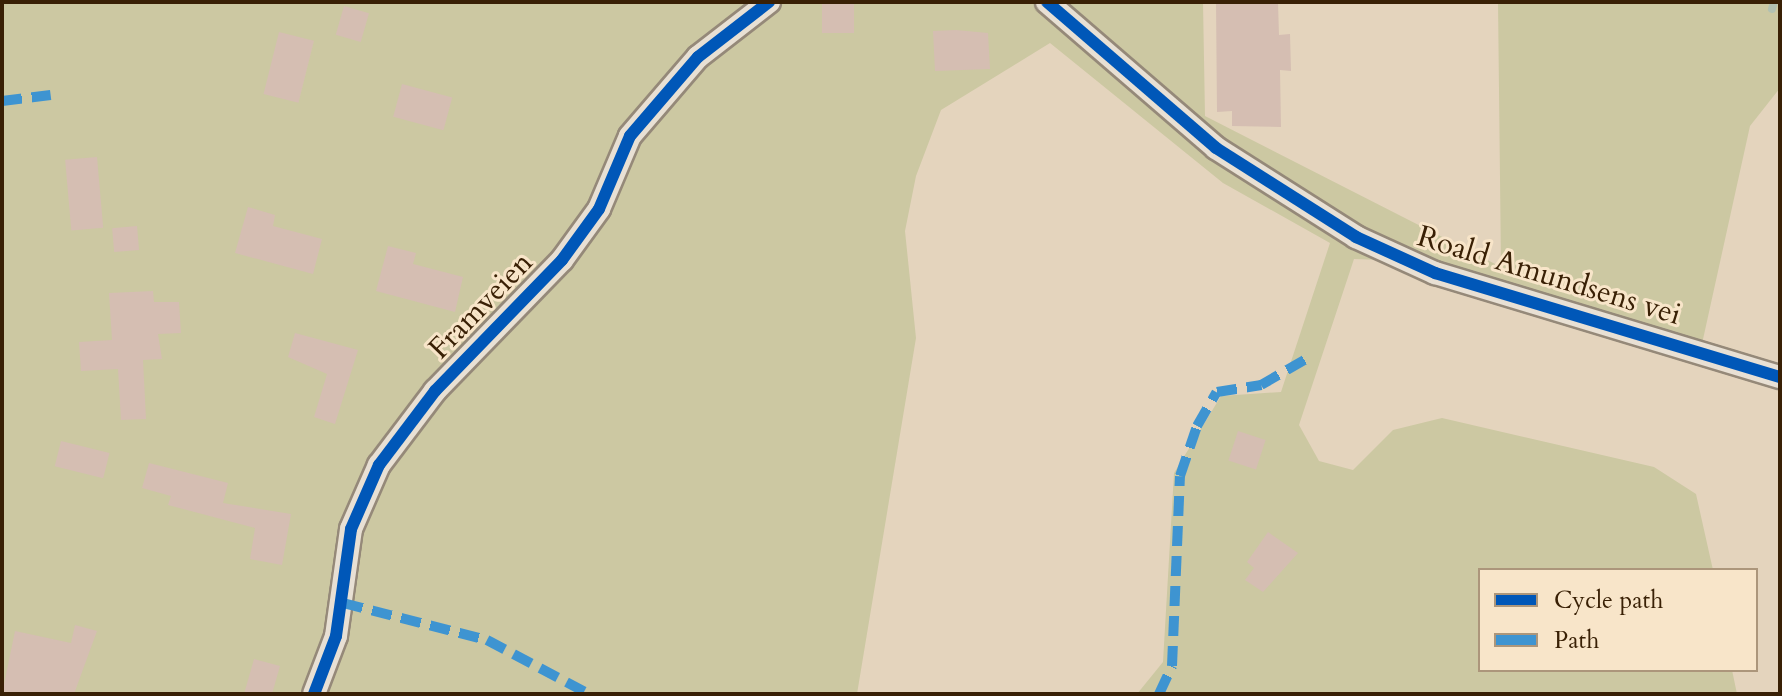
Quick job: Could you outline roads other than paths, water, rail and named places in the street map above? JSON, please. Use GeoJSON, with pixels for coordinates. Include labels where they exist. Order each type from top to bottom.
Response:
{"type":"FeatureCollection","features":[{"type":"Feature","properties":{"kind":"street","name":"Framveien"},"geometry":{"type":"LineString","coordinates":[[314,694],[336,636],[351,529],[379,465],[435,391],[562,260],[599,209],[630,136],[698,57],[769,2]]}},
{"type":"Feature","properties":{"kind":"street","name":"Roald Amundsens vei"},"geometry":{"type":"LineString","coordinates":[[1047,2],[1216,148],[1356,237],[1435,273],[1780,377]]}},
{"type":"Feature","properties":{"kind":"waterway"},"geometry":{"type":"LineString","coordinates":[[1772,9],[1774,2]]}}]}
